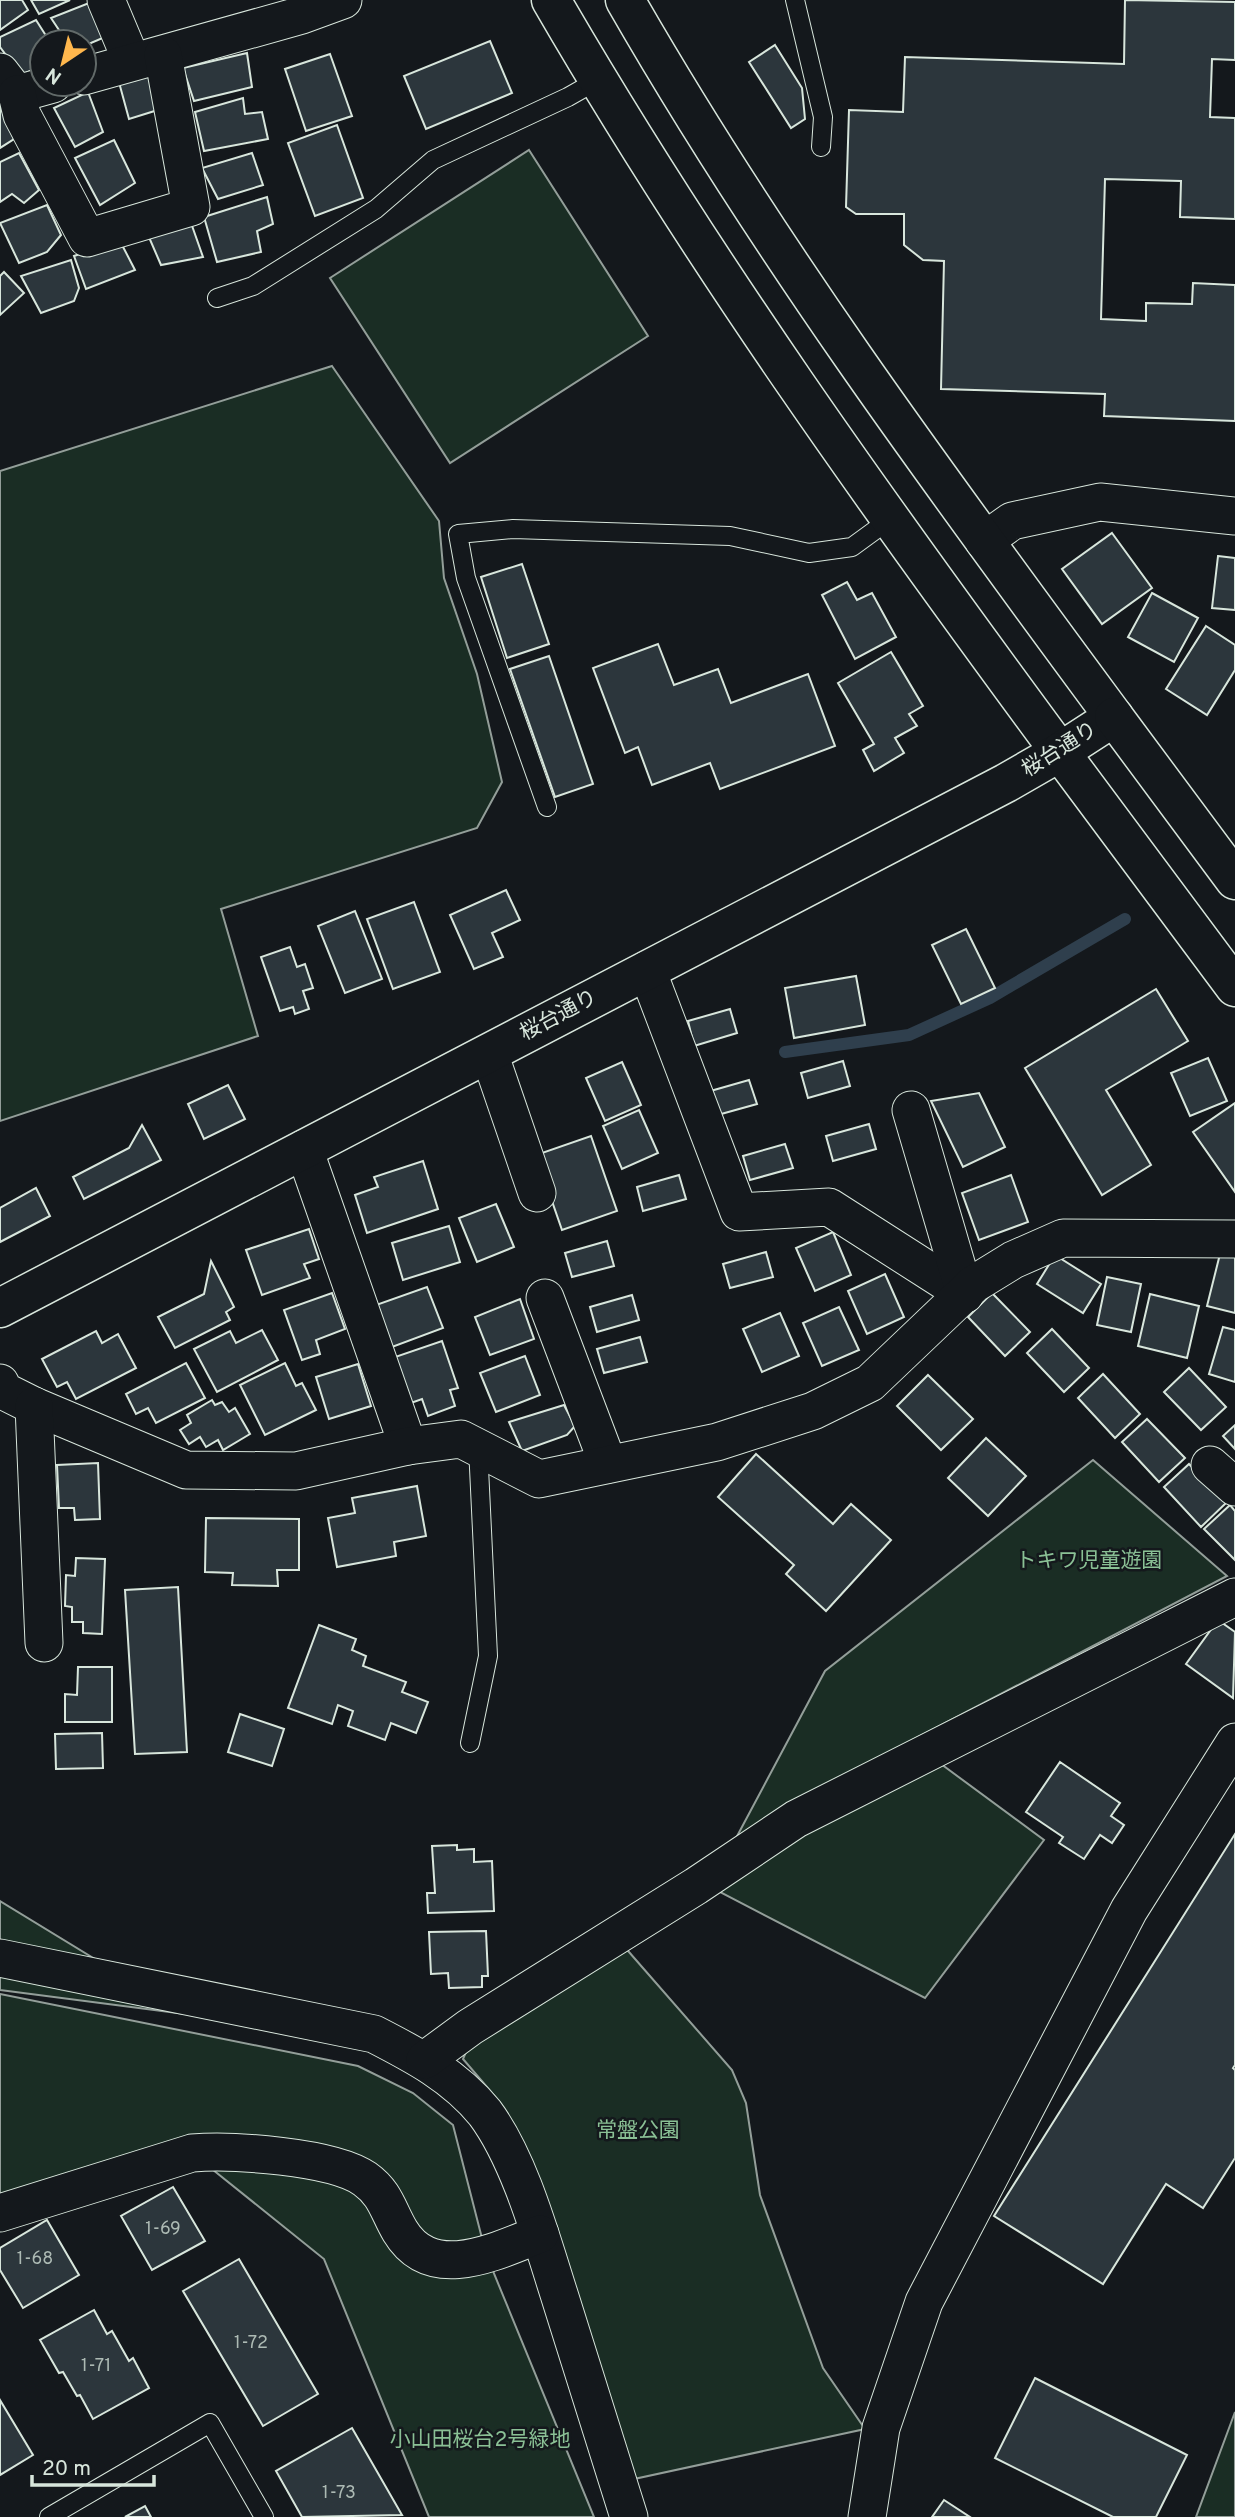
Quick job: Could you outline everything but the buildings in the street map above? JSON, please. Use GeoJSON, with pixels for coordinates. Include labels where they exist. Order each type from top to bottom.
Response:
{"type":"FeatureCollection","features":[{"type":"Feature","properties":{"kind":"street"},"geometry":{"type":"LineString","coordinates":[[28,83],[9,83],[22,115],[87,238],[191,207],[148,58],[106,0]]}},
{"type":"Feature","properties":{"kind":"street"},"geometry":{"type":"LineString","coordinates":[[98,72],[302,15],[343,0]]}},
{"type":"Feature","properties":{"kind":"street"},"geometry":{"type":"LineString","coordinates":[[551,0],[710,260],[889,520],[1235,987]]}},
{"type":"Feature","properties":{"kind":"street"},"geometry":{"type":"LineString","coordinates":[[625,0],[763,223],[936,476],[1235,880]]}},
{"type":"Feature","properties":{"kind":"street"},"geometry":{"type":"LineString","coordinates":[[984,541],[1012,521],[1100,502],[1235,516]]}},
{"type":"Feature","properties":{"kind":"street","name":"桜台通り"},"geometry":{"type":"LineString","coordinates":[[0,1308],[1006,783],[1114,717]]}},
{"type":"Feature","properties":{"kind":"street"},"geometry":{"type":"LineString","coordinates":[[647,970],[739,1212],[829,1207],[965,1294]]}},
{"type":"Feature","properties":{"kind":"street"},"geometry":{"type":"LineString","coordinates":[[489,1052],[537,1193]]}},
{"type":"Feature","properties":{"kind":"street"},"geometry":{"type":"LineString","coordinates":[[911,1110],[965,1294]]}},
{"type":"Feature","properties":{"kind":"street"},"geometry":{"type":"LineString","coordinates":[[304,1149],[408,1446]]}},
{"type":"Feature","properties":{"kind":"street"},"geometry":{"type":"LineString","coordinates":[[0,1383],[4,1391],[34,1406],[186,1470],[296,1471],[408,1446],[461,1439],[539,1479],[717,1442],[813,1411],[870,1383],[974,1284],[1013,1260],[1063,1238],[1235,1239]]}},
{"type":"Feature","properties":{"kind":"street"},"geometry":{"type":"LineString","coordinates":[[545,1298],[608,1464]]}},
{"type":"Feature","properties":{"kind":"street"},"geometry":{"type":"LineString","coordinates":[[34,1406],[44,1643]]}},
{"type":"Feature","properties":{"kind":"street"},"geometry":{"type":"LineString","coordinates":[[425,2060],[470,2027],[696,1886],[796,1819],[1235,1597]]}},
{"type":"Feature","properties":{"kind":"street"},"geometry":{"type":"LineString","coordinates":[[867,2517],[881,2428],[925,2302],[1129,1910],[1235,1742]]}},
{"type":"Feature","properties":{"kind":"street"},"geometry":{"type":"LineString","coordinates":[[0,1958],[373,2034],[425,2060],[461,2088],[485,2114],[514,2167],[540,2234],[629,2517]]}},
{"type":"Feature","properties":{"kind":"street"},"geometry":{"type":"LineString","coordinates":[[0,2213],[192,2153],[214,2151],[323,2162],[345,2168],[365,2179],[383,2196],[401,2233],[416,2250],[433,2260],[458,2260],[486,2254],[540,2234]]}},
{"type":"Feature","properties":{"kind":"lane"},"geometry":{"type":"LineString","coordinates":[[795,0],[823,117],[821,147]]}},
{"type":"Feature","properties":{"kind":"lane"},"geometry":{"type":"LineString","coordinates":[[217,298],[253,286],[376,209],[433,160],[568,97],[598,80]]}},
{"type":"Feature","properties":{"kind":"lane"},"geometry":{"type":"LineString","coordinates":[[547,807],[466,578],[458,534],[513,529],[730,536],[809,553],[852,547],[889,520]]}},
{"type":"Feature","properties":{"kind":"lane"},"geometry":{"type":"LineString","coordinates":[[470,1743],[488,1656],[478,1447]]}},
{"type":"Feature","properties":{"kind":"lane"},"geometry":{"type":"LineString","coordinates":[[49,2517],[209,2423],[264,2517]]}},
{"type":"Feature","properties":{"kind":"green space"},"geometry":{"type":"Polygon","coordinates":[[[529,150],[648,336],[450,463],[330,278],[529,150]]]}},
{"type":"Feature","properties":{"kind":"green space"},"geometry":{"type":"Polygon","coordinates":[[[332,366],[439,521],[444,578],[477,674],[502,782],[477,828],[221,909],[258,1036],[0,1121],[0,471],[332,366]]]}},
{"type":"Feature","properties":{"kind":"green space","name":"トキワ児童遊園"},"geometry":{"type":"Polygon","coordinates":[[[1093,1460],[1227,1576],[786,1806],[735,1840],[825,1671],[1093,1460]]]}},
{"type":"Feature","properties":{"kind":"green space"},"geometry":{"type":"Polygon","coordinates":[[[941,1764],[1044,1840],[925,1998],[716,1890],[809,1829],[941,1764]]]}},
{"type":"Feature","properties":{"kind":"green space"},"geometry":{"type":"Polygon","coordinates":[[[0,1901],[185,2014],[0,1990],[0,1901]]]}},
{"type":"Feature","properties":{"kind":"green space","name":"常盤公園"},"geometry":{"type":"Polygon","coordinates":[[[622,1944],[732,2070],[746,2103],[760,2195],[823,2368],[865,2429],[634,2479],[499,2101],[463,2059],[471,2040],[622,1944]]]}},
{"type":"Feature","properties":{"kind":"green space","name":"小山田桜台2号緑地"},"geometry":{"type":"Polygon","coordinates":[[[0,1994],[358,2066],[413,2093],[453,2125],[486,2254],[594,2517],[429,2517],[324,2259],[192,2153],[0,2213],[0,1994]]]}},
{"type":"Feature","properties":{"kind":"green space"},"geometry":{"type":"Polygon","coordinates":[[[1235,2412],[1235,2517],[1196,2517],[1235,2412]]]}},
{"type":"Feature","properties":{"kind":"waterway"},"geometry":{"type":"LineString","coordinates":[[785,1052],[909,1035],[990,998],[1125,919]]}}]}
